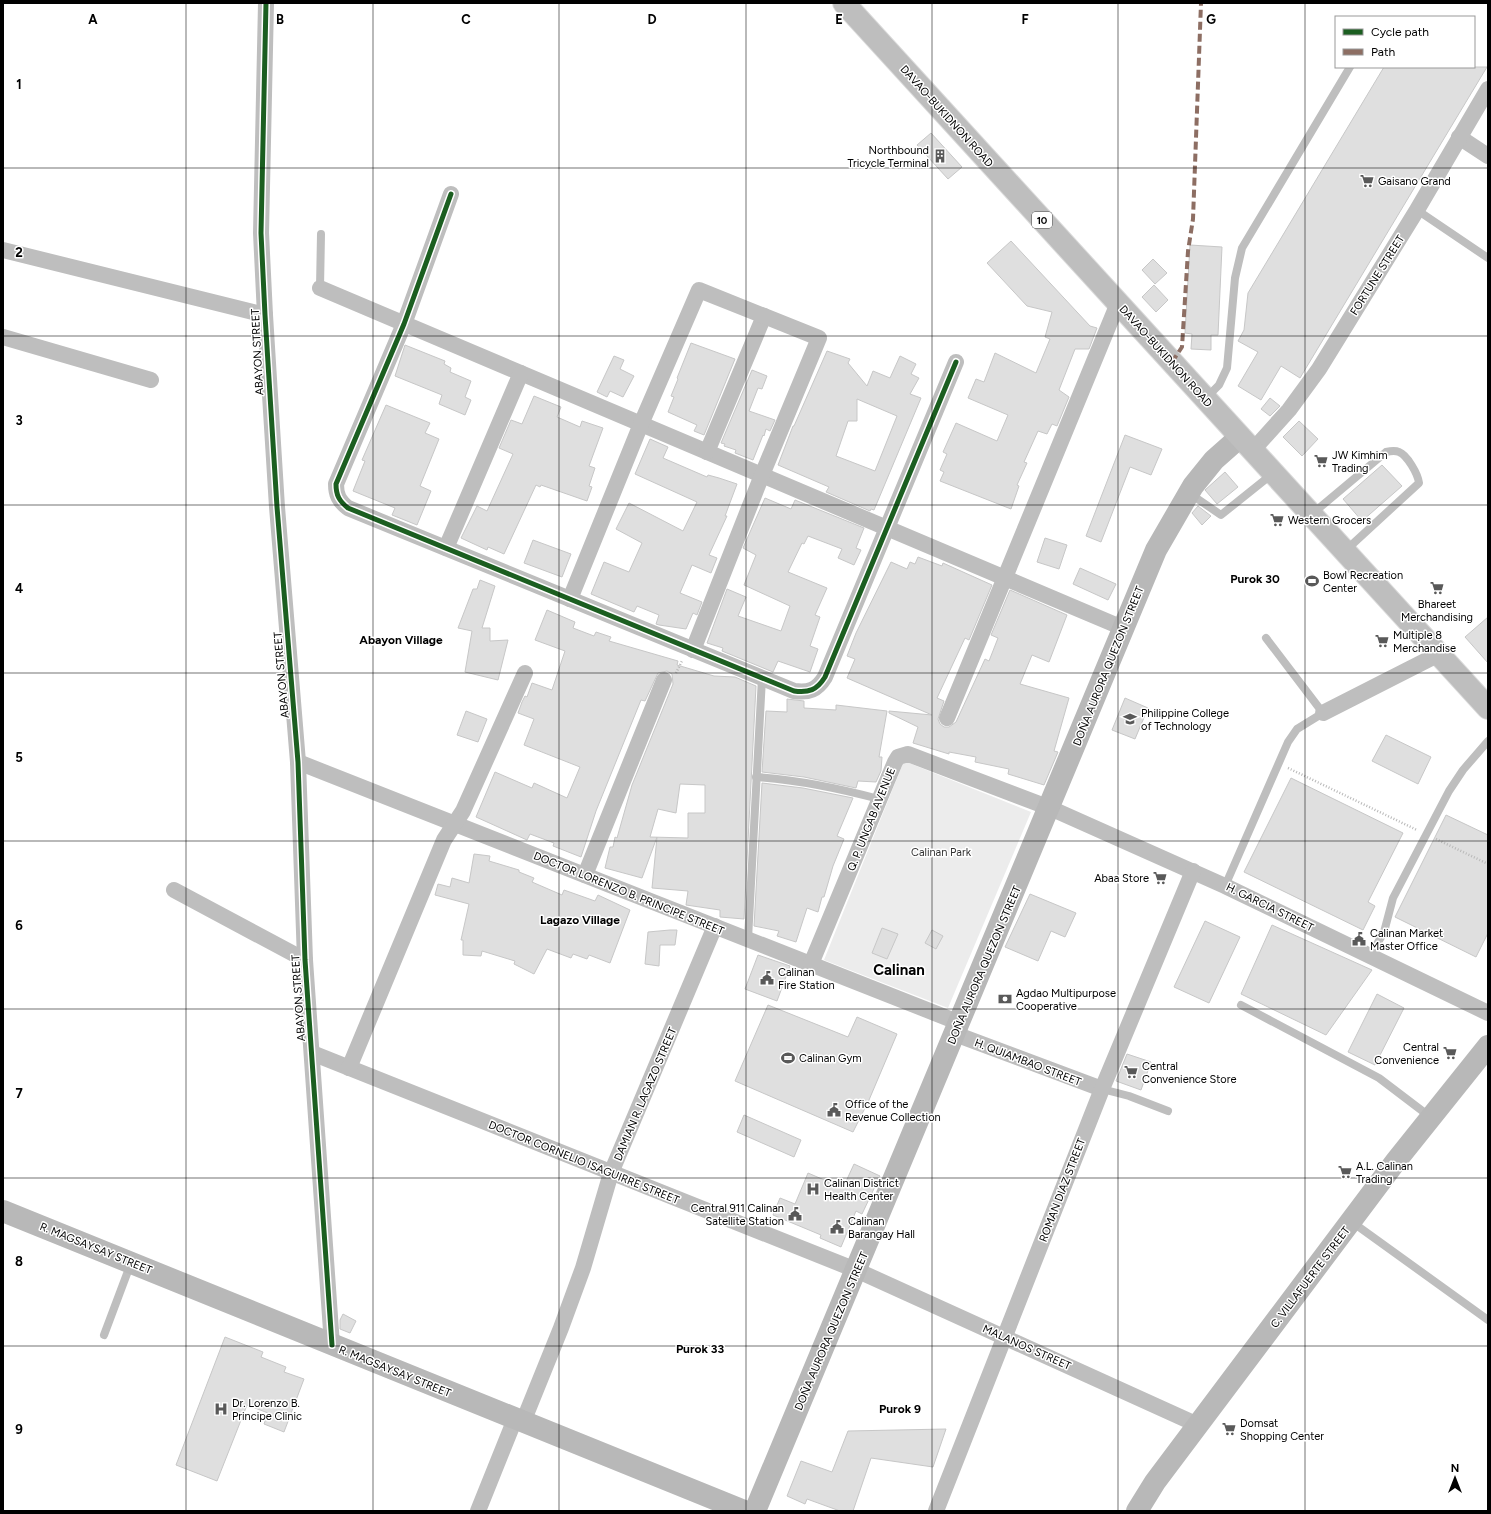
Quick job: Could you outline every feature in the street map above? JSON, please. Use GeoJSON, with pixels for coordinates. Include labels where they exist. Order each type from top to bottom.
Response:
{"type":"FeatureCollection","features":[{"type":"Feature","properties":{"kind":"highway","name":"DAVAO-BUKIDNON ROAD"},"geometry":{"type":"LineString","coordinates":[[844,3],[1488,708]]}},
{"type":"Feature","properties":{"kind":"main road","name":"DOÑA AURORA QUEZON STREET"},"geometry":{"type":"LineString","coordinates":[[755,1511],[1050,808],[1156,550],[1189,492],[1214,460],[1246,444]]}},
{"type":"Feature","properties":{"kind":"main road","name":"C. VILLAFUERTE STREET"},"geometry":{"type":"LineString","coordinates":[[1137,1511],[1155,1482],[1351,1222],[1488,1046]]}},
{"type":"Feature","properties":{"kind":"main road","name":"R. MAGSAYSAY STREET"},"geometry":{"type":"LineString","coordinates":[[3,1211],[132,1262],[332,1346],[744,1511]]}},
{"type":"Feature","properties":{"kind":"street","name":"ABAYON STREET"},"geometry":{"type":"LineString","coordinates":[[266,3],[261,233],[265,315],[277,507],[298,762],[305,960],[332,1346]]}},
{"type":"Feature","properties":{"kind":"street","name":"FORTUNE STREET"},"geometry":{"type":"LineString","coordinates":[[1246,444],[1304,391],[1417,210],[1488,88]]}},
{"type":"Feature","properties":{"kind":"street"},"geometry":{"type":"LineString","coordinates":[[1459,137],[1488,156]]}},
{"type":"Feature","properties":{"kind":"street"},"geometry":{"type":"LineString","coordinates":[[451,194],[404,324],[338,478],[336,490],[340,500],[348,508],[794,691],[813,691],[819,686],[825,677],[956,362]]}},
{"type":"Feature","properties":{"kind":"street"},"geometry":{"type":"LineString","coordinates":[[3,250],[265,315]]}},
{"type":"Feature","properties":{"kind":"street"},"geometry":{"type":"LineString","coordinates":[[320,288],[1123,628]]}},
{"type":"Feature","properties":{"kind":"street"},"geometry":{"type":"LineString","coordinates":[[570,599],[641,424],[699,290],[819,338],[762,475],[693,650]]}},
{"type":"Feature","properties":{"kind":"street"},"geometry":{"type":"LineString","coordinates":[[947,718],[1118,303]]}},
{"type":"Feature","properties":{"kind":"street"},"geometry":{"type":"LineString","coordinates":[[708,452],[764,316]]}},
{"type":"Feature","properties":{"kind":"street"},"geometry":{"type":"LineString","coordinates":[[3,337],[151,380]]}},
{"type":"Feature","properties":{"kind":"street"},"geometry":{"type":"LineString","coordinates":[[446,548],[521,373]]}},
{"type":"Feature","properties":{"kind":"street"},"geometry":{"type":"LineString","coordinates":[[1323,713],[1439,654]]}},
{"type":"Feature","properties":{"kind":"street"},"geometry":{"type":"LineString","coordinates":[[349,1068],[444,840],[463,811],[525,673]]}},
{"type":"Feature","properties":{"kind":"street"},"geometry":{"type":"LineString","coordinates":[[585,875],[664,680]]}},
{"type":"Feature","properties":{"kind":"street","name":"Q. P. UNGAB AVENUE"},"geometry":{"type":"LineString","coordinates":[[811,964],[898,757],[908,754],[1050,808]]}},
{"type":"Feature","properties":{"kind":"street","name":"DOCTOR LORENZO B. PRINCIPE STREET"},"geometry":{"type":"LineString","coordinates":[[298,762],[811,964],[957,1028]]}},
{"type":"Feature","properties":{"kind":"street","name":"H. GARCIA STREET"},"geometry":{"type":"LineString","coordinates":[[1050,808],[1193,871],[1488,1012]]}},
{"type":"Feature","properties":{"kind":"street","name":"ROMAN DIAZ STREET"},"geometry":{"type":"LineString","coordinates":[[936,1511],[1102,1089],[1193,871]]}},
{"type":"Feature","properties":{"kind":"street"},"geometry":{"type":"LineString","coordinates":[[174,890],[305,960]]}},
{"type":"Feature","properties":{"kind":"street","name":"DAMIAN R. LAGAZO STREET"},"geometry":{"type":"LineString","coordinates":[[478,1511],[561,1328],[580,1275],[611,1173],[715,926]]}},
{"type":"Feature","properties":{"kind":"street","name":"H. QUIAMBAO STREET"},"geometry":{"type":"LineString","coordinates":[[957,1028],[1102,1089]]}},
{"type":"Feature","properties":{"kind":"street","name":"DOCTOR CORNELIO ISAGUIRRE STREET"},"geometry":{"type":"LineString","coordinates":[[312,1053],[856,1270]]}},
{"type":"Feature","properties":{"kind":"street","name":"MALANOS STREET"},"geometry":{"type":"LineString","coordinates":[[856,1270],[1198,1425]]}},
{"type":"Feature","properties":{"kind":"lane"},"geometry":{"type":"LineString","coordinates":[[1205,399],[1219,385],[1228,368],[1235,278],[1242,248],[1349,68]]}},
{"type":"Feature","properties":{"kind":"lane"},"geometry":{"type":"LineString","coordinates":[[1417,210],[1488,258]]}},
{"type":"Feature","properties":{"kind":"lane"},"geometry":{"type":"LineString","coordinates":[[320,288],[321,234]]}},
{"type":"Feature","properties":{"kind":"lane"},"geometry":{"type":"LineString","coordinates":[[1311,515],[1386,452],[1398,451],[1403,454],[1418,478],[1419,483],[1344,551]]}},
{"type":"Feature","properties":{"kind":"lane"},"geometry":{"type":"LineString","coordinates":[[1189,492],[1221,515],[1273,473]]}},
{"type":"Feature","properties":{"kind":"lane"},"geometry":{"type":"LineString","coordinates":[[1225,886],[1288,742],[1297,729],[1323,713],[1266,638]]}},
{"type":"Feature","properties":{"kind":"lane"},"geometry":{"type":"LineString","coordinates":[[748,939],[762,678]]}},
{"type":"Feature","properties":{"kind":"lane"},"geometry":{"type":"LineString","coordinates":[[1370,956],[1384,932],[1393,898],[1449,791],[1463,770],[1488,741]]}},
{"type":"Feature","properties":{"kind":"lane"},"geometry":{"type":"LineString","coordinates":[[756,777],[822,784],[880,799]]}},
{"type":"Feature","properties":{"kind":"lane"},"geometry":{"type":"LineString","coordinates":[[1241,1005],[1379,1078],[1431,1118]]}},
{"type":"Feature","properties":{"kind":"lane"},"geometry":{"type":"LineString","coordinates":[[1102,1089],[1130,1096],[1168,1111]]}},
{"type":"Feature","properties":{"kind":"lane"},"geometry":{"type":"LineString","coordinates":[[1351,1222],[1488,1320]]}},
{"type":"Feature","properties":{"kind":"lane"},"geometry":{"type":"LineString","coordinates":[[104,1335],[132,1262]]}},
{"type":"Feature","properties":{"kind":"path"},"geometry":{"type":"LineString","coordinates":[[664,680],[675,675],[684,658],[693,650]]}},
{"type":"Feature","properties":{"kind":"path"},"geometry":{"type":"LineString","coordinates":[[1278,763],[1488,864]]}},
{"type":"Feature","properties":{"kind":"green space","name":"Calinan Park"},"geometry":{"type":"Polygon","coordinates":[[[904,761],[1031,812],[948,1008],[824,960],[904,761]]]}},
{"type":"Feature","properties":{"kind":"building","name":"Gaisano Grand"},"geometry":{"type":"Polygon","coordinates":[[[1487,67],[1300,378],[1281,366],[1261,400],[1238,386],[1258,352],[1238,341],[1244,330],[1248,293],[1383,68],[1487,67]]]}},
{"type":"Feature","properties":{"kind":"building","name":"Northbound Tricycle Terminal"},"geometry":{"type":"Polygon","coordinates":[[[931,133],[962,167],[948,179],[917,145],[931,133]]]}},
{"type":"Feature","properties":{"kind":"building"},"geometry":{"type":"Polygon","coordinates":[[[1011,241],[1090,326],[1097,328],[1089,349],[1075,349],[1059,390],[1069,397],[1057,426],[1052,424],[1047,434],[1038,431],[1024,462],[1027,463],[1017,485],[1019,486],[1011,509],[940,481],[944,472],[940,470],[947,454],[943,452],[956,423],[997,441],[1008,415],[968,398],[976,379],[984,382],[995,353],[1036,373],[1050,339],[1045,337],[1052,312],[1027,306],[987,263],[1011,241]]]}},
{"type":"Feature","properties":{"kind":"building"},"geometry":{"type":"Polygon","coordinates":[[[1190,245],[1222,247],[1218,335],[1211,335],[1211,350],[1191,349],[1192,334],[1185,333],[1190,245]]]}},
{"type":"Feature","properties":{"kind":"building"},"geometry":{"type":"Polygon","coordinates":[[[1153,259],[1167,273],[1155,284],[1142,270],[1153,259]]]}},
{"type":"Feature","properties":{"kind":"building"},"geometry":{"type":"Polygon","coordinates":[[[1154,285],[1168,300],[1156,312],[1142,297],[1154,285]]]}},
{"type":"Feature","properties":{"kind":"building"},"geometry":{"type":"Polygon","coordinates":[[[691,343],[735,359],[704,435],[694,431],[697,425],[668,412],[674,397],[671,396],[678,379],[677,378],[691,343]]]}},
{"type":"Feature","properties":{"kind":"building"},"geometry":{"type":"Polygon","coordinates":[[[405,345],[445,361],[444,364],[451,368],[450,372],[471,381],[465,397],[471,400],[465,415],[439,404],[442,395],[395,376],[405,345]]]}},
{"type":"Feature","properties":{"kind":"building"},"geometry":{"type":"Polygon","coordinates":[[[827,351],[850,359],[848,363],[867,386],[873,371],[890,378],[900,356],[916,364],[911,374],[919,378],[910,394],[921,398],[874,510],[871,509],[870,511],[826,492],[829,487],[778,465],[827,351]],[[857,399],[857,421],[848,421],[836,456],[875,471],[897,416],[857,399]]]}},
{"type":"Feature","properties":{"kind":"building"},"geometry":{"type":"Polygon","coordinates":[[[614,356],[624,360],[620,369],[634,376],[623,397],[610,391],[607,397],[597,392],[614,356]]]}},
{"type":"Feature","properties":{"kind":"building"},"geometry":{"type":"Polygon","coordinates":[[[752,370],[767,376],[762,389],[758,388],[749,411],[775,420],[770,431],[766,429],[753,460],[735,453],[736,450],[724,446],[725,444],[721,443],[752,370]]]}},
{"type":"Feature","properties":{"kind":"building"},"geometry":{"type":"Polygon","coordinates":[[[534,396],[561,407],[557,417],[580,427],[582,421],[603,428],[589,466],[595,468],[589,486],[592,487],[587,501],[541,485],[540,487],[536,485],[504,554],[488,547],[487,550],[461,538],[477,506],[487,511],[513,454],[499,448],[511,420],[522,424],[534,396]]]}},
{"type":"Feature","properties":{"kind":"building"},"geometry":{"type":"Polygon","coordinates":[[[1270,398],[1280,406],[1270,416],[1261,409],[1270,398]]]}},
{"type":"Feature","properties":{"kind":"building"},"geometry":{"type":"Polygon","coordinates":[[[386,405],[430,423],[425,433],[439,439],[420,486],[431,491],[417,525],[392,515],[395,508],[353,491],[365,461],[362,460],[386,405]]]}},
{"type":"Feature","properties":{"kind":"building"},"geometry":{"type":"Polygon","coordinates":[[[1299,421],[1318,439],[1302,456],[1283,437],[1299,421]]]}},
{"type":"Feature","properties":{"kind":"building"},"geometry":{"type":"Polygon","coordinates":[[[1125,435],[1162,449],[1151,475],[1130,467],[1101,542],[1086,536],[1125,435]]]}},
{"type":"Feature","properties":{"kind":"building"},"geometry":{"type":"Polygon","coordinates":[[[650,439],[668,447],[663,458],[707,477],[708,475],[737,484],[725,516],[727,516],[709,555],[717,558],[711,573],[692,565],[680,593],[702,602],[697,615],[693,613],[686,629],[656,624],[659,615],[637,606],[634,612],[591,594],[604,562],[629,572],[642,543],[616,529],[629,503],[683,531],[697,502],[635,474],[650,439]]]}},
{"type":"Feature","properties":{"kind":"building"},"geometry":{"type":"Polygon","coordinates":[[[1382,465],[1402,486],[1362,521],[1343,499],[1382,465]]]}},
{"type":"Feature","properties":{"kind":"building"},"geometry":{"type":"Polygon","coordinates":[[[1225,472],[1238,487],[1217,504],[1205,490],[1225,472]]]}},
{"type":"Feature","properties":{"kind":"building"},"geometry":{"type":"Polygon","coordinates":[[[765,498],[791,509],[795,500],[864,528],[856,548],[861,550],[854,565],[838,558],[842,549],[808,536],[804,544],[802,543],[788,572],[827,588],[815,615],[820,617],[810,646],[818,649],[810,672],[778,661],[773,672],[722,651],[723,648],[707,643],[727,589],[746,597],[738,616],[781,631],[790,606],[744,585],[756,555],[743,548],[765,498]]]}},
{"type":"Feature","properties":{"kind":"building"},"geometry":{"type":"Polygon","coordinates":[[[1198,506],[1211,516],[1202,525],[1192,513],[1198,506]]]}},
{"type":"Feature","properties":{"kind":"building"},"geometry":{"type":"Polygon","coordinates":[[[1045,538],[1067,545],[1059,569],[1037,562],[1045,538]]]}},
{"type":"Feature","properties":{"kind":"building"},"geometry":{"type":"Polygon","coordinates":[[[533,540],[571,554],[562,577],[524,563],[533,540]]]}},
{"type":"Feature","properties":{"kind":"building"},"geometry":{"type":"Polygon","coordinates":[[[918,557],[942,566],[943,563],[992,585],[969,640],[965,638],[937,698],[944,701],[938,719],[940,724],[944,727],[949,727],[956,722],[985,659],[989,661],[998,638],[991,635],[1010,590],[1067,615],[1049,662],[1032,655],[1020,684],[1069,698],[1054,751],[1058,752],[1044,785],[1008,774],[1009,769],[975,762],[976,757],[949,752],[949,754],[913,743],[918,727],[889,713],[889,711],[932,715],[847,678],[855,659],[847,656],[856,633],[891,562],[907,569],[910,562],[915,564],[918,557]]]}},
{"type":"Feature","properties":{"kind":"building"},"geometry":{"type":"Polygon","coordinates":[[[1080,568],[1116,584],[1108,600],[1073,584],[1080,568]]]}},
{"type":"Feature","properties":{"kind":"building"},"geometry":{"type":"Polygon","coordinates":[[[480,580],[495,586],[482,628],[490,628],[490,641],[508,640],[498,680],[465,672],[472,631],[458,628],[473,589],[477,589],[480,580]]]}},
{"type":"Feature","properties":{"kind":"building"},"geometry":{"type":"Polygon","coordinates":[[[547,610],[575,622],[573,628],[594,636],[596,632],[611,637],[609,641],[678,661],[677,665],[714,676],[735,677],[756,686],[744,919],[720,917],[720,910],[686,905],[688,891],[652,888],[657,837],[642,878],[605,868],[610,847],[613,847],[615,837],[617,838],[632,785],[673,684],[672,674],[667,671],[658,673],[645,701],[641,700],[596,811],[581,857],[553,846],[554,843],[530,834],[527,840],[476,817],[495,772],[532,788],[534,783],[567,798],[580,767],[524,745],[534,719],[518,713],[525,696],[527,697],[532,683],[552,690],[565,651],[535,640],[547,610]],[[680,784],[676,813],[658,809],[650,837],[688,838],[688,813],[705,813],[705,785],[680,784]]]}},
{"type":"Feature","properties":{"kind":"building"},"geometry":{"type":"Polygon","coordinates":[[[1488,617],[1488,663],[1465,637],[1488,617]]]}},
{"type":"Feature","properties":{"kind":"building","name":"Philippine College of Technology"},"geometry":{"type":"Polygon","coordinates":[[[1125,698],[1148,708],[1135,739],[1112,730],[1125,698]]]}},
{"type":"Feature","properties":{"kind":"building"},"geometry":{"type":"Polygon","coordinates":[[[787,699],[804,701],[804,708],[836,710],[836,705],[887,711],[879,757],[882,757],[881,771],[876,782],[858,781],[856,788],[804,777],[762,772],[766,711],[787,712],[787,699]]]}},
{"type":"Feature","properties":{"kind":"building"},"geometry":{"type":"Polygon","coordinates":[[[466,711],[487,719],[478,742],[457,735],[466,711]]]}},
{"type":"Feature","properties":{"kind":"building"},"geometry":{"type":"Polygon","coordinates":[[[1386,735],[1431,757],[1418,784],[1372,761],[1386,735]]]}},
{"type":"Feature","properties":{"kind":"building"},"geometry":{"type":"Polygon","coordinates":[[[1291,778],[1403,833],[1368,902],[1375,906],[1363,930],[1244,872],[1291,778]]]}},
{"type":"Feature","properties":{"kind":"building"},"geometry":{"type":"Polygon","coordinates":[[[762,783],[803,788],[853,798],[837,836],[844,839],[833,866],[824,897],[822,897],[818,912],[807,908],[796,942],[777,936],[779,931],[754,926],[762,783]]]}},
{"type":"Feature","properties":{"kind":"building"},"geometry":{"type":"Polygon","coordinates":[[[1446,815],[1488,835],[1488,933],[1476,957],[1395,917],[1446,815]]]}},
{"type":"Feature","properties":{"kind":"building"},"geometry":{"type":"Polygon","coordinates":[[[474,854],[490,856],[489,861],[519,870],[519,872],[534,878],[532,882],[562,895],[564,890],[595,901],[598,895],[630,910],[610,963],[589,955],[587,959],[573,954],[571,958],[547,949],[534,974],[514,964],[515,961],[482,951],[481,956],[463,955],[463,940],[461,940],[469,904],[435,895],[438,884],[450,887],[452,878],[469,883],[474,854]]]}},
{"type":"Feature","properties":{"kind":"building"},"geometry":{"type":"Polygon","coordinates":[[[1030,894],[1076,913],[1065,937],[1051,931],[1038,961],[1005,947],[1030,894]]]}},
{"type":"Feature","properties":{"kind":"building"},"geometry":{"type":"Polygon","coordinates":[[[1205,921],[1240,937],[1209,1003],[1174,987],[1205,921]]]}},
{"type":"Feature","properties":{"kind":"building"},"geometry":{"type":"Polygon","coordinates":[[[1272,925],[1372,970],[1326,1035],[1241,994],[1272,925]]]}},
{"type":"Feature","properties":{"kind":"building"},"geometry":{"type":"Polygon","coordinates":[[[882,928],[898,934],[887,959],[872,953],[882,928]]]}},
{"type":"Feature","properties":{"kind":"building"},"geometry":{"type":"Polygon","coordinates":[[[677,930],[675,945],[660,945],[659,966],[645,964],[648,932],[677,930]]]}},
{"type":"Feature","properties":{"kind":"building"},"geometry":{"type":"Polygon","coordinates":[[[932,930],[943,936],[936,949],[925,943],[932,930]]]}},
{"type":"Feature","properties":{"kind":"building","name":"Calinan Fire Station"},"geometry":{"type":"Polygon","coordinates":[[[758,955],[790,966],[777,1001],[745,989],[758,955]]]}},
{"type":"Feature","properties":{"kind":"building"},"geometry":{"type":"Polygon","coordinates":[[[1377,994],[1404,1008],[1375,1065],[1348,1052],[1377,994]]]}},
{"type":"Feature","properties":{"kind":"building"},"geometry":{"type":"Polygon","coordinates":[[[768,1005],[848,1037],[857,1017],[897,1034],[869,1100],[853,1132],[735,1081],[768,1005]]]}},
{"type":"Feature","properties":{"kind":"building"},"geometry":{"type":"Polygon","coordinates":[[[1127,1054],[1151,1062],[1141,1090],[1116,1081],[1127,1054]]]}},
{"type":"Feature","properties":{"kind":"building"},"geometry":{"type":"Polygon","coordinates":[[[744,1115],[801,1140],[794,1157],[737,1132],[744,1115]]]}},
{"type":"Feature","properties":{"kind":"building"},"geometry":{"type":"Polygon","coordinates":[[[854,1164],[880,1176],[862,1214],[856,1211],[841,1247],[820,1238],[821,1235],[773,1215],[780,1198],[795,1204],[808,1173],[843,1188],[854,1164]]]}},
{"type":"Feature","properties":{"kind":"building"},"geometry":{"type":"Polygon","coordinates":[[[343,1314],[356,1321],[350,1333],[340,1329],[340,1320],[343,1314]]]}},
{"type":"Feature","properties":{"kind":"building","name":"Dr. Lorenzo B. Principe Clinic"},"geometry":{"type":"Polygon","coordinates":[[[225,1337],[263,1352],[261,1357],[286,1367],[284,1372],[304,1379],[284,1432],[264,1424],[268,1413],[247,1405],[217,1481],[176,1465],[225,1337]]]}},
{"type":"Feature","properties":{"kind":"building"},"geometry":{"type":"Polygon","coordinates":[[[946,1429],[933,1467],[871,1458],[853,1511],[840,1511],[807,1499],[805,1504],[787,1496],[801,1461],[832,1472],[848,1431],[946,1429]]]}},
{"type":"Feature","properties":{"kind":"marked path"},"geometry":{"type":"LineString","coordinates":[[1172,362],[1182,347],[1188,251],[1193,219],[1201,3]]}},
{"type":"Feature","properties":{"kind":"cycle path"},"geometry":{"type":"LineString","coordinates":[[266,3],[261,233],[265,315],[277,507],[298,762],[305,960],[332,1345]]}},
{"type":"Feature","properties":{"kind":"cycle path"},"geometry":{"type":"LineString","coordinates":[[451,194],[404,324],[336,484],[337,495],[342,503],[348,508],[794,691],[812,690],[816,688],[825,677],[956,362]]}},
{"type":"Feature","properties":{"kind":"place","name":"Northbound Tricycle Terminal"},"geometry":{"type":"Point","coordinates":[940,156]}},
{"type":"Feature","properties":{"kind":"place","name":"Gaisano Grand"},"geometry":{"type":"Point","coordinates":[1367,181]}},
{"type":"Feature","properties":{"kind":"place","name":"JW Kimhim Trading"},"geometry":{"type":"Point","coordinates":[1321,461]}},
{"type":"Feature","properties":{"kind":"place","name":"Western Grocers"},"geometry":{"type":"Point","coordinates":[1277,520]}},
{"type":"Feature","properties":{"kind":"place","name":"Bowl Recreation Center"},"geometry":{"type":"Point","coordinates":[1312,581]}},
{"type":"Feature","properties":{"kind":"place","name":"Bhareet Merchandising"},"geometry":{"type":"Point","coordinates":[1437,588]}},
{"type":"Feature","properties":{"kind":"place","name":"Multiple 8 Merchandise"},"geometry":{"type":"Point","coordinates":[1382,641]}},
{"type":"Feature","properties":{"kind":"place","name":"Philippine College of Technology"},"geometry":{"type":"Point","coordinates":[1130,719]}},
{"type":"Feature","properties":{"kind":"place","name":"Abaa Store"},"geometry":{"type":"Point","coordinates":[1160,878]}},
{"type":"Feature","properties":{"kind":"place","name":"Calinan Market Master Office"},"geometry":{"type":"Point","coordinates":[1359,939]}},
{"type":"Feature","properties":{"kind":"place","name":"Calinan Fire Station"},"geometry":{"type":"Point","coordinates":[767,978]}},
{"type":"Feature","properties":{"kind":"place","name":"Agdao Multipurpose Cooperative"},"geometry":{"type":"Point","coordinates":[1005,999]}},
{"type":"Feature","properties":{"kind":"place","name":"Central Convenience"},"geometry":{"type":"Point","coordinates":[1450,1053]}},
{"type":"Feature","properties":{"kind":"place","name":"Calinan Gym"},"geometry":{"type":"Point","coordinates":[788,1058]}},
{"type":"Feature","properties":{"kind":"place","name":"Central Convenience Store"},"geometry":{"type":"Point","coordinates":[1131,1072]}},
{"type":"Feature","properties":{"kind":"place","name":"Office of the Revenue Collection"},"geometry":{"type":"Point","coordinates":[834,1110]}},
{"type":"Feature","properties":{"kind":"place","name":"A.L. Calinan Trading"},"geometry":{"type":"Point","coordinates":[1345,1172]}},
{"type":"Feature","properties":{"kind":"place","name":"Calinan District Health Center"},"geometry":{"type":"Point","coordinates":[813,1189]}},
{"type":"Feature","properties":{"kind":"place","name":"Central 911 Calinan Satellite Station"},"geometry":{"type":"Point","coordinates":[795,1214]}},
{"type":"Feature","properties":{"kind":"place","name":"Calinan Barangay Hall"},"geometry":{"type":"Point","coordinates":[837,1227]}},
{"type":"Feature","properties":{"kind":"place","name":"Dr. Lorenzo B. Principe Clinic"},"geometry":{"type":"Point","coordinates":[221,1409]}},
{"type":"Feature","properties":{"kind":"place","name":"Domsat Shopping Center"},"geometry":{"type":"Point","coordinates":[1229,1429]}},
{"type":"Feature","properties":{"kind":"district","name":"Purok 30"},"geometry":{"type":"Point","coordinates":[1255,579]}},
{"type":"Feature","properties":{"kind":"district","name":"Abayon Village"},"geometry":{"type":"Point","coordinates":[401,640]}},
{"type":"Feature","properties":{"kind":"district","name":"Lagazo Village"},"geometry":{"type":"Point","coordinates":[580,920]}},
{"type":"Feature","properties":{"kind":"district","name":"Calinan"},"geometry":{"type":"Point","coordinates":[899,970]}},
{"type":"Feature","properties":{"kind":"district","name":"Purok 33"},"geometry":{"type":"Point","coordinates":[700,1349]}},
{"type":"Feature","properties":{"kind":"district","name":"Purok 9"},"geometry":{"type":"Point","coordinates":[900,1409]}}]}
